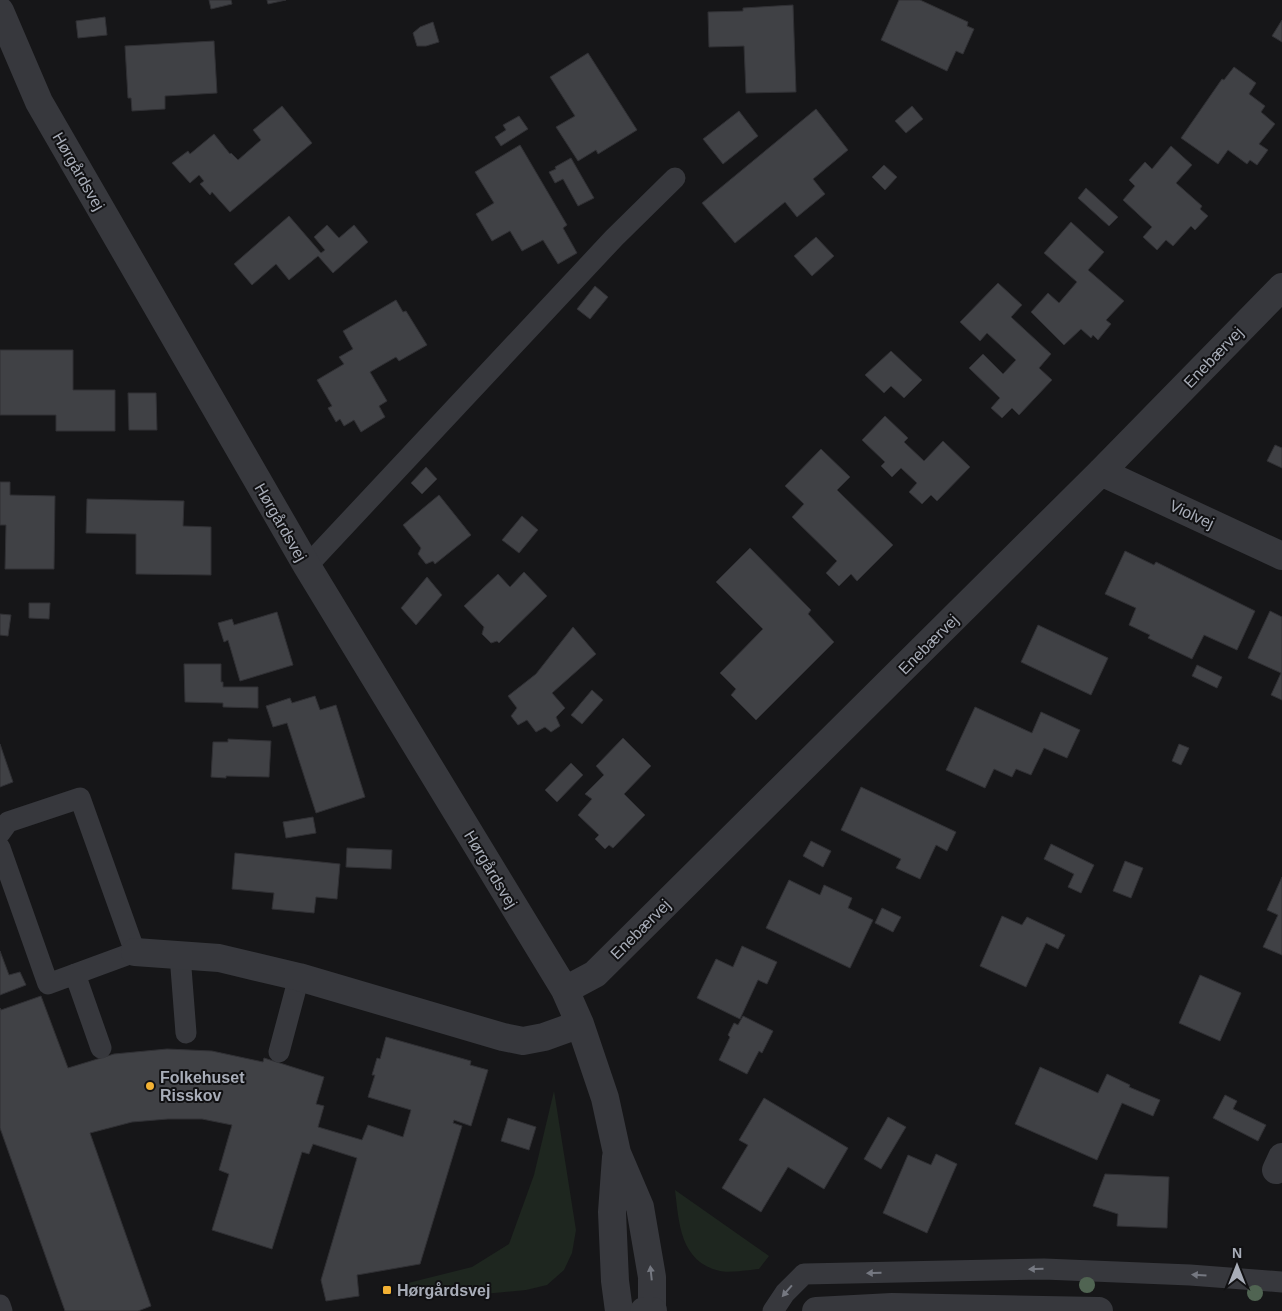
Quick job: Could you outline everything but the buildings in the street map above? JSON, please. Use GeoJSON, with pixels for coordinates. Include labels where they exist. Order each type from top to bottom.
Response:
{"type":"FeatureCollection","features":[{"type":"Feature","properties":{"kind":"street","name":"Hørgårdsvej"},"geometry":{"type":"LineString","coordinates":[[0,11],[39,102],[307,566],[565,990],[580,1024],[605,1098],[617,1153],[640,1208],[652,1277],[652,1311]]}},
{"type":"Feature","properties":{"kind":"street","name":"Enebærvej"},"geometry":{"type":"LineString","coordinates":[[565,990],[595,974],[1101,472],[1282,287]]}},
{"type":"Feature","properties":{"kind":"street","name":"Violvej"},"geometry":{"type":"LineString","coordinates":[[1101,472],[1282,556]]}},
{"type":"Feature","properties":{"kind":"street"},"geometry":{"type":"LineString","coordinates":[[135,952],[218,958],[299,977],[503,1037],[524,1041],[580,1024]]}},
{"type":"Feature","properties":{"kind":"street","name":"Hørgårdsvej"},"geometry":{"type":"LineString","coordinates":[[617,1153],[612,1212],[615,1281],[619,1311]]}},
{"type":"Feature","properties":{"kind":"street"},"geometry":{"type":"LineString","coordinates":[[816,1311],[893,1309],[1099,1311]]}},
{"type":"Feature","properties":{"kind":"street"},"geometry":{"type":"LineString","coordinates":[[644,1311],[652,1311]]}},
{"type":"Feature","properties":{"kind":"lane"},"geometry":{"type":"LineString","coordinates":[[307,566],[614,238],[675,178]]}},
{"type":"Feature","properties":{"kind":"lane"},"geometry":{"type":"LineString","coordinates":[[0,833],[8,822],[80,798],[135,952],[48,984],[0,848]]}},
{"type":"Feature","properties":{"kind":"lane"},"geometry":{"type":"LineString","coordinates":[[180,955],[186,1033]]}},
{"type":"Feature","properties":{"kind":"lane"},"geometry":{"type":"LineString","coordinates":[[75,974],[101,1048]]}},
{"type":"Feature","properties":{"kind":"lane"},"geometry":{"type":"LineString","coordinates":[[279,1052],[299,977]]}},
{"type":"Feature","properties":{"kind":"lane"},"geometry":{"type":"LineString","coordinates":[[773,1311],[785,1293],[804,1274],[1044,1269],[1190,1275],[1282,1282]]}},
{"type":"Feature","properties":{"kind":"lane"},"geometry":{"type":"LineString","coordinates":[[0,1305],[2,1311]]}},
{"type":"Feature","properties":{"kind":"shaded area"},"geometry":{"type":"Polygon","coordinates":[[[554,1091],[576,1230],[572,1253],[564,1270],[547,1285],[526,1290],[473,1295],[410,1294],[408,1283],[472,1267],[509,1244],[534,1175],[554,1091]]]}},
{"type":"Feature","properties":{"kind":"shaded area"},"geometry":{"type":"Polygon","coordinates":[[[675,1190],[769,1256],[759,1269],[724,1272],[707,1266],[697,1259],[689,1250],[680,1228],[675,1190]]]}},
{"type":"Feature","properties":{"kind":"place","name":"Folkehuset Risskov"},"geometry":{"type":"Point","coordinates":[150,1086]}},
{"type":"Feature","properties":{"kind":"place","name":"Hørgårdsvej"},"geometry":{"type":"Point","coordinates":[387,1290]}}]}
